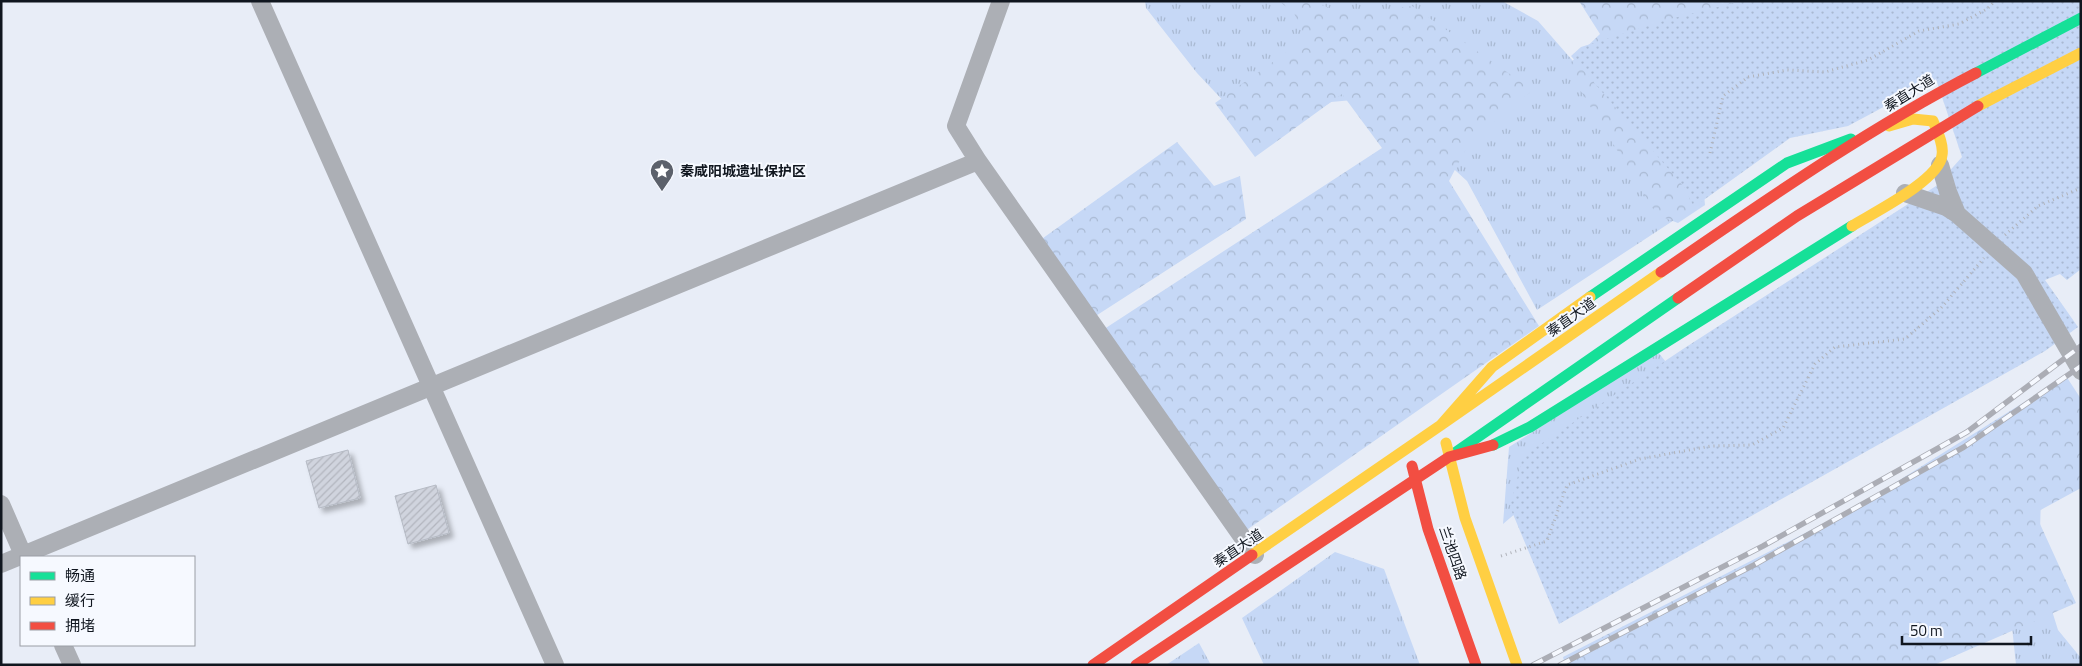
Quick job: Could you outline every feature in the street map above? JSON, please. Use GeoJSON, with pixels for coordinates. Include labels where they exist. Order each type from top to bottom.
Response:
{"type":"FeatureCollection","features":[{"type":"Feature","properties":{"kind":"street"},"geometry":{"type":"LineString","coordinates":[[260,1],[555,665]]}},
{"type":"Feature","properties":{"kind":"street"},"geometry":{"type":"LineString","coordinates":[[1001,1],[956,126],[978,161],[1255,555]]}},
{"type":"Feature","properties":{"kind":"street","name":"秦直大道"},"geometry":{"type":"LineString","coordinates":[[1093,665],[1255,555],[1780,190],[1946,88],[2081,18]]}},
{"type":"Feature","properties":{"kind":"street"},"geometry":{"type":"LineString","coordinates":[[1136,665],[1416,481],[1797,216],[1961,115],[2081,53]]}},
{"type":"Feature","properties":{"kind":"street"},"geometry":{"type":"LineString","coordinates":[[1441,425],[1492,367],[1786,163],[1826,147],[1913,119],[1933,121],[1943,150],[1940,165],[1948,192],[1958,214]]}},
{"type":"Feature","properties":{"kind":"street"},"geometry":{"type":"LineString","coordinates":[[1,504],[24,556],[978,161]]}},
{"type":"Feature","properties":{"kind":"street"},"geometry":{"type":"LineString","coordinates":[[1450,457],[1486,449],[1530,427],[1905,193],[1922,182],[1940,165]]}},
{"type":"Feature","properties":{"kind":"street"},"geometry":{"type":"LineString","coordinates":[[1905,193],[1946,207],[1958,214],[2024,274],[2081,371]]}},
{"type":"Feature","properties":{"kind":"street","name":"兰池四路"},"geometry":{"type":"LineString","coordinates":[[1441,425],[1465,518],[1517,665]]}},
{"type":"Feature","properties":{"kind":"street","name":"兰池四路"},"geometry":{"type":"LineString","coordinates":[[1408,449],[1428,529],[1476,665]]}},
{"type":"Feature","properties":{"kind":"street"},"geometry":{"type":"LineString","coordinates":[[1,564],[20,557]]}},
{"type":"Feature","properties":{"kind":"street"},"geometry":{"type":"LineString","coordinates":[[63,646],[72,665]]}},
{"type":"Feature","properties":{"kind":"path"},"geometry":{"type":"LineString","coordinates":[[1710,153],[1723,96],[1748,77],[1787,70],[1826,72],[1868,60],[1919,31],[1959,24],[1987,9],[1995,1]]}},
{"type":"Feature","properties":{"kind":"path"},"geometry":{"type":"LineString","coordinates":[[1481,563],[1547,541],[1567,485],[1640,460],[1711,446],[1752,446],[1783,428],[1815,364],[1834,347],[1905,339],[1941,308],[1993,247],[2038,206],[2081,188]]}},
{"type":"Feature","properties":{"kind":"green space"},"geometry":{"type":"Polygon","coordinates":[[[1145,1],[1502,1],[1538,21],[1684,188],[1694,207],[1537,310],[1467,181],[1424,142],[1364,99],[1331,102],[1264,144],[1197,73],[1146,8],[1145,1]]]}},
{"type":"Feature","properties":{"kind":"green space"},"geometry":{"type":"Polygon","coordinates":[[[1279,1],[1311,1],[1348,15],[1412,6],[1533,90],[1469,143],[1449,181],[1539,326],[1238,536],[1095,335],[1382,148],[1342,94],[1255,157],[1215,103],[1305,39],[1294,13],[1279,1]]]}},
{"type":"Feature","properties":{"kind":"green space"},"geometry":{"type":"Polygon","coordinates":[[[1579,1],[1956,1],[1699,143],[1705,205],[1678,223],[1657,215],[1566,67],[1600,34],[1579,1]]]}},
{"type":"Feature","properties":{"kind":"green space"},"geometry":{"type":"Polygon","coordinates":[[[1741,1],[2081,1],[2081,269],[2067,280],[2060,274],[2045,280],[2078,327],[2045,351],[1559,624],[1510,507],[1523,456],[1683,349],[1936,186],[1962,157],[1936,79],[1848,126],[1790,138],[1694,207],[1684,187],[1571,56],[1581,47],[1666,20],[1741,1]]]}},
{"type":"Feature","properties":{"kind":"green space"},"geometry":{"type":"Polygon","coordinates":[[[1177,142],[1214,186],[1240,176],[1246,219],[1091,319],[1032,246],[1177,142]]]}},
{"type":"Feature","properties":{"kind":"green space"},"geometry":{"type":"Polygon","coordinates":[[[1658,352],[1673,371],[1564,472],[1503,524],[1509,447],[1658,352]]]}},
{"type":"Feature","properties":{"kind":"green space"},"geometry":{"type":"Polygon","coordinates":[[[2066,376],[2081,399],[2081,488],[2035,513],[2076,603],[1934,665],[1565,665],[1563,657],[1858,506],[2066,376]]]}},
{"type":"Feature","properties":{"kind":"green space"},"geometry":{"type":"Polygon","coordinates":[[[2020,479],[2041,494],[2039,569],[2058,630],[2081,658],[2081,665],[2016,665],[2009,598],[2020,479]]]}},
{"type":"Feature","properties":{"kind":"green space"},"geometry":{"type":"Polygon","coordinates":[[[1335,552],[1384,569],[1420,665],[1264,665],[1242,618],[1335,552]]]}},
{"type":"Feature","properties":{"kind":"green space"},"geometry":{"type":"Polygon","coordinates":[[[1199,643],[1211,665],[1166,665],[1199,643]]]}},
{"type":"Feature","properties":{"kind":"building"},"geometry":{"type":"Polygon","coordinates":[[[348,450],[360,498],[319,508],[306,461],[348,450]]]}},
{"type":"Feature","properties":{"kind":"building"},"geometry":{"type":"Polygon","coordinates":[[[436,485],[449,533],[408,544],[395,496],[436,485]]]}},
{"type":"Feature","properties":{"kind":"railway"},"geometry":{"type":"LineString","coordinates":[[1533,665],[1763,546],[1967,432],[2081,346]]}},
{"type":"Feature","properties":{"kind":"railway"},"geometry":{"type":"LineString","coordinates":[[1560,665],[1754,565],[1964,447],[2081,366]]}},
{"type":"Feature","properties":{"kind":"traffic: fast"},"geometry":{"type":"LineString","coordinates":[[1976,73],[2081,18]]}},
{"type":"Feature","properties":{"kind":"traffic: fast"},"geometry":{"type":"LineString","coordinates":[[1590,297],[1787,163],[1851,139]]}},
{"type":"Feature","properties":{"kind":"traffic: fast"},"geometry":{"type":"LineString","coordinates":[[1493,445],[1530,427],[1852,226]]}},
{"type":"Feature","properties":{"kind":"traffic: fast"},"geometry":{"type":"LineString","coordinates":[[1449,457],[1678,298]]}},
{"type":"Feature","properties":{"kind":"traffic: slow"},"geometry":{"type":"LineString","coordinates":[[1978,106],[2081,53]]}},
{"type":"Feature","properties":{"kind":"traffic: slow"},"geometry":{"type":"LineString","coordinates":[[1852,226],[1918,185],[1930,175],[1938,165],[1942,155],[1940,138],[1933,121],[1913,119],[1889,126]]}},
{"type":"Feature","properties":{"kind":"traffic: slow"},"geometry":{"type":"LineString","coordinates":[[1441,425],[1661,272]]}},
{"type":"Feature","properties":{"kind":"traffic: slow"},"geometry":{"type":"LineString","coordinates":[[1252,555],[1441,425],[1492,367],[1590,297]]}},
{"type":"Feature","properties":{"kind":"traffic: slow"},"geometry":{"type":"LineString","coordinates":[[1446,443],[1465,518],[1517,665]]}},
{"type":"Feature","properties":{"kind":"traffic: jam"},"geometry":{"type":"LineString","coordinates":[[1661,272],[1776,193],[1855,143],[1895,118],[1976,73]]}},
{"type":"Feature","properties":{"kind":"traffic: jam"},"geometry":{"type":"LineString","coordinates":[[1678,298],[1797,216],[1978,106]]}},
{"type":"Feature","properties":{"kind":"traffic: jam"},"geometry":{"type":"LineString","coordinates":[[1136,665],[1449,457],[1493,445]]}},
{"type":"Feature","properties":{"kind":"traffic: jam"},"geometry":{"type":"LineString","coordinates":[[1412,466],[1428,529],[1476,665]]}},
{"type":"Feature","properties":{"kind":"traffic: jam"},"geometry":{"type":"LineString","coordinates":[[1093,665],[1252,555]]}},
{"type":"Feature","properties":{"kind":"place","name":"秦咸阳城遗址保护区"},"geometry":{"type":"Point","coordinates":[662,192]}}]}
